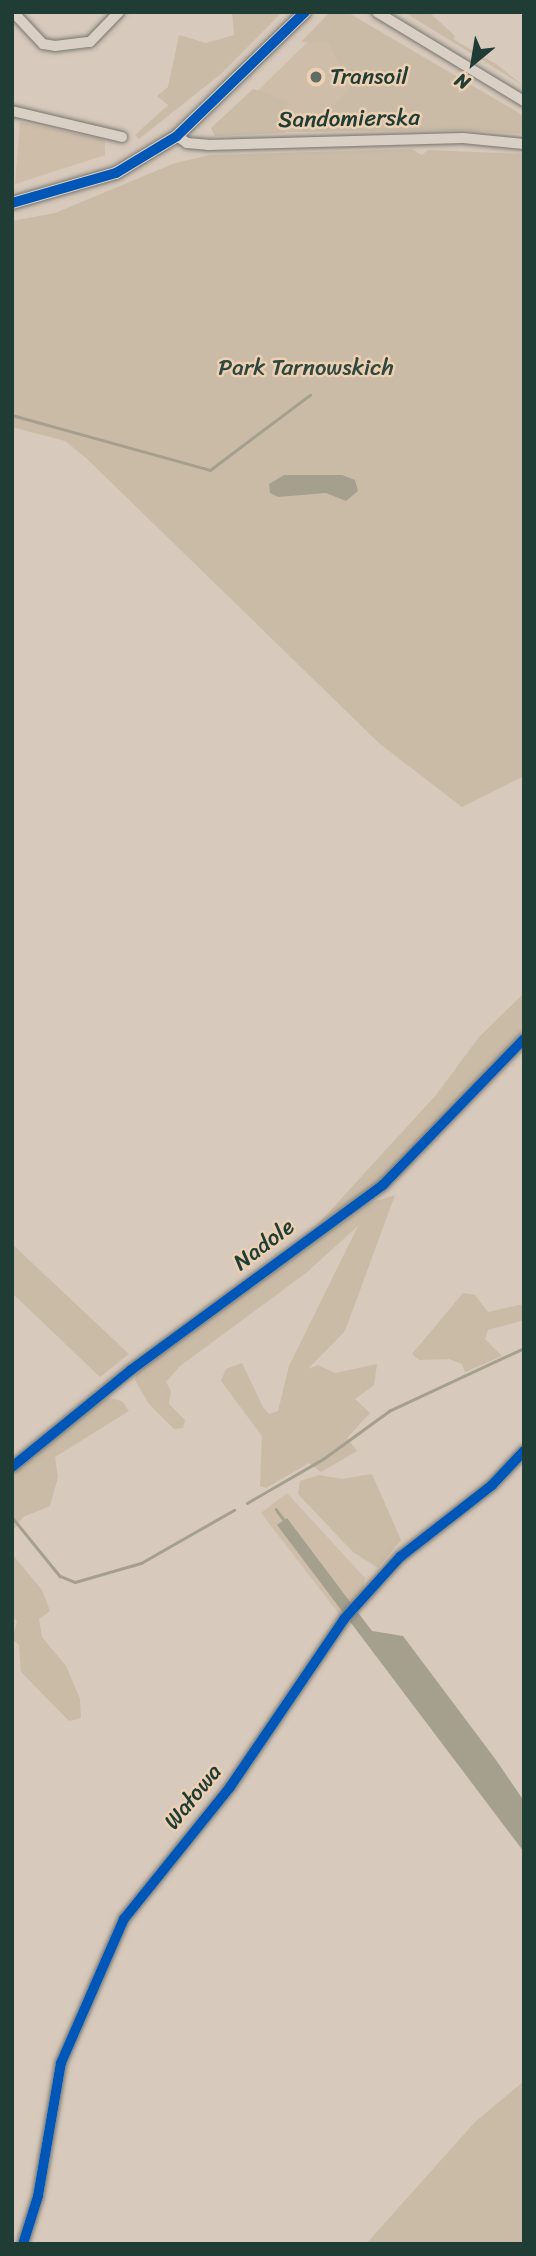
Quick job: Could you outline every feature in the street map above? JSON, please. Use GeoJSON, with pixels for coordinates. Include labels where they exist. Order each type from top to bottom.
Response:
{"type":"FeatureCollection","features":[{"type":"Feature","properties":{"kind":"street"},"geometry":{"type":"LineString","coordinates":[[13,12],[43,44],[55,46],[90,42],[119,12]]}},
{"type":"Feature","properties":{"kind":"street"},"geometry":{"type":"LineString","coordinates":[[12,203],[116,173],[177,136],[305,12]]}},
{"type":"Feature","properties":{"kind":"street"},"geometry":{"type":"LineString","coordinates":[[377,12],[524,100]]}},
{"type":"Feature","properties":{"kind":"street"},"geometry":{"type":"LineString","coordinates":[[12,111],[122,137]]}},
{"type":"Feature","properties":{"kind":"street","name":"Sandomierska"},"geometry":{"type":"LineString","coordinates":[[177,136],[191,145],[463,138],[524,144]]}},
{"type":"Feature","properties":{"kind":"street","name":"Nadole"},"geometry":{"type":"LineString","coordinates":[[12,1467],[131,1370],[383,1185],[524,1039]]}},
{"type":"Feature","properties":{"kind":"street","name":"Wałowa"},"geometry":{"type":"LineString","coordinates":[[23,2244],[38,2196],[61,2063],[113,1939],[138,1897],[230,1787],[344,1619],[359,1607],[400,1557],[492,1485],[524,1451]]}},
{"type":"Feature","properties":{"kind":"shaded area"},"geometry":{"type":"Polygon","coordinates":[[[331,19],[362,88],[334,132],[224,132],[222,126],[331,19]]]}},
{"type":"Feature","properties":{"kind":"shaded area"},"geometry":{"type":"Polygon","coordinates":[[[20,122],[105,140],[105,155],[15,184],[20,122]]]}},
{"type":"Feature","properties":{"kind":"shaded area"},"geometry":{"type":"Polygon","coordinates":[[[284,475],[342,475],[355,480],[358,491],[346,501],[326,493],[278,497],[270,493],[269,484],[284,475]]]}},
{"type":"Feature","properties":{"kind":"shaded area"},"geometry":{"type":"Polygon","coordinates":[[[287,1493],[365,1578],[362,1595],[340,1615],[261,1513],[287,1493]]]}},
{"type":"Feature","properties":{"kind":"shaded area"},"geometry":{"type":"Polygon","coordinates":[[[287,1518],[372,1631],[403,1636],[496,1760],[524,1801],[524,1852],[277,1525],[287,1518]]]}},
{"type":"Feature","properties":{"kind":"green space"},"geometry":{"type":"Polygon","coordinates":[[[232,12],[282,12],[222,73],[139,139],[135,135],[168,105],[157,96],[168,87],[179,35],[206,43],[234,35],[232,12]]]}},
{"type":"Feature","properties":{"kind":"green space"},"geometry":{"type":"Polygon","coordinates":[[[330,12],[347,12],[524,116],[524,134],[463,130],[297,132],[304,118],[303,125],[313,125],[349,89],[349,80],[328,43],[301,42],[330,12]]]}},
{"type":"Feature","properties":{"kind":"green space"},"geometry":{"type":"Polygon","coordinates":[[[404,12],[429,12],[455,36],[453,39],[496,64],[524,86],[404,12]]]}},
{"type":"Feature","properties":{"kind":"green space"},"geometry":{"type":"Polygon","coordinates":[[[253,89],[289,101],[286,109],[290,114],[295,110],[285,133],[215,136],[211,128],[253,89]]]}},
{"type":"Feature","properties":{"kind":"green space","name":"Park Tarnowskich"},"geometry":{"type":"Polygon","coordinates":[[[411,149],[422,155],[428,150],[524,154],[524,776],[462,807],[380,744],[86,458],[65,441],[12,427],[12,221],[55,213],[175,163],[210,155],[411,149]]]}},
{"type":"Feature","properties":{"kind":"green space"},"geometry":{"type":"Polygon","coordinates":[[[524,993],[524,1031],[393,1171],[318,1224],[436,1095],[479,1037],[524,993]]]}},
{"type":"Feature","properties":{"kind":"green space"},"geometry":{"type":"Polygon","coordinates":[[[395,1195],[345,1331],[308,1369],[318,1365],[335,1373],[377,1364],[374,1385],[355,1399],[370,1413],[347,1438],[357,1451],[321,1472],[309,1463],[266,1488],[260,1486],[262,1436],[221,1381],[226,1369],[242,1363],[263,1407],[269,1414],[278,1411],[289,1366],[358,1226],[306,1273],[180,1366],[166,1382],[171,1391],[169,1404],[185,1420],[183,1428],[174,1429],[149,1404],[135,1380],[137,1371],[370,1203],[395,1195]]]}},
{"type":"Feature","properties":{"kind":"green space"},"geometry":{"type":"Polygon","coordinates":[[[12,1244],[129,1354],[100,1377],[12,1293],[12,1244]]]}},
{"type":"Feature","properties":{"kind":"green space"},"geometry":{"type":"Polygon","coordinates":[[[463,1293],[475,1295],[488,1312],[524,1304],[524,1320],[488,1330],[485,1339],[502,1356],[465,1372],[462,1364],[449,1359],[419,1360],[412,1354],[463,1293]]]}},
{"type":"Feature","properties":{"kind":"green space"},"geometry":{"type":"Polygon","coordinates":[[[110,1398],[122,1401],[129,1411],[55,1457],[58,1477],[50,1506],[23,1517],[12,1532],[12,1474],[93,1405],[110,1398]]]}},
{"type":"Feature","properties":{"kind":"green space"},"geometry":{"type":"Polygon","coordinates":[[[372,1474],[401,1540],[378,1568],[353,1552],[298,1494],[300,1481],[319,1475],[342,1479],[372,1474]]]}},
{"type":"Feature","properties":{"kind":"green space"},"geometry":{"type":"Polygon","coordinates":[[[12,1554],[42,1590],[50,1611],[39,1619],[42,1637],[66,1666],[80,1699],[81,1718],[69,1721],[21,1672],[19,1645],[12,1639],[17,1621],[12,1617],[12,1554]]]}},
{"type":"Feature","properties":{"kind":"green space"},"geometry":{"type":"Polygon","coordinates":[[[524,2081],[524,2244],[366,2244],[475,2122],[524,2081]]]}},
{"type":"Feature","properties":{"kind":"waterway"},"geometry":{"type":"LineString","coordinates":[[12,415],[210,470],[310,395]]}},
{"type":"Feature","properties":{"kind":"waterway"},"geometry":{"type":"LineString","coordinates":[[247,1503],[323,1459],[389,1411],[524,1348]]}},
{"type":"Feature","properties":{"kind":"waterway"},"geometry":{"type":"LineString","coordinates":[[276,1509],[284,1520]]}},
{"type":"Feature","properties":{"kind":"waterway"},"geometry":{"type":"LineString","coordinates":[[12,1517],[60,1576],[75,1582],[141,1563],[234,1510]]}},
{"type":"Feature","properties":{"kind":"cycle path"},"geometry":{"type":"LineString","coordinates":[[12,203],[116,173],[177,136],[305,12]]}},
{"type":"Feature","properties":{"kind":"cycle path"},"geometry":{"type":"LineString","coordinates":[[12,1467],[131,1370],[383,1185],[524,1039]]}},
{"type":"Feature","properties":{"kind":"cycle path"},"geometry":{"type":"LineString","coordinates":[[23,2244],[38,2196],[61,2063],[124,1919],[230,1787],[344,1619],[400,1557],[492,1485],[524,1451]]}},
{"type":"Feature","properties":{"kind":"place","name":"Transoil"},"geometry":{"type":"Point","coordinates":[316,77]}}]}
